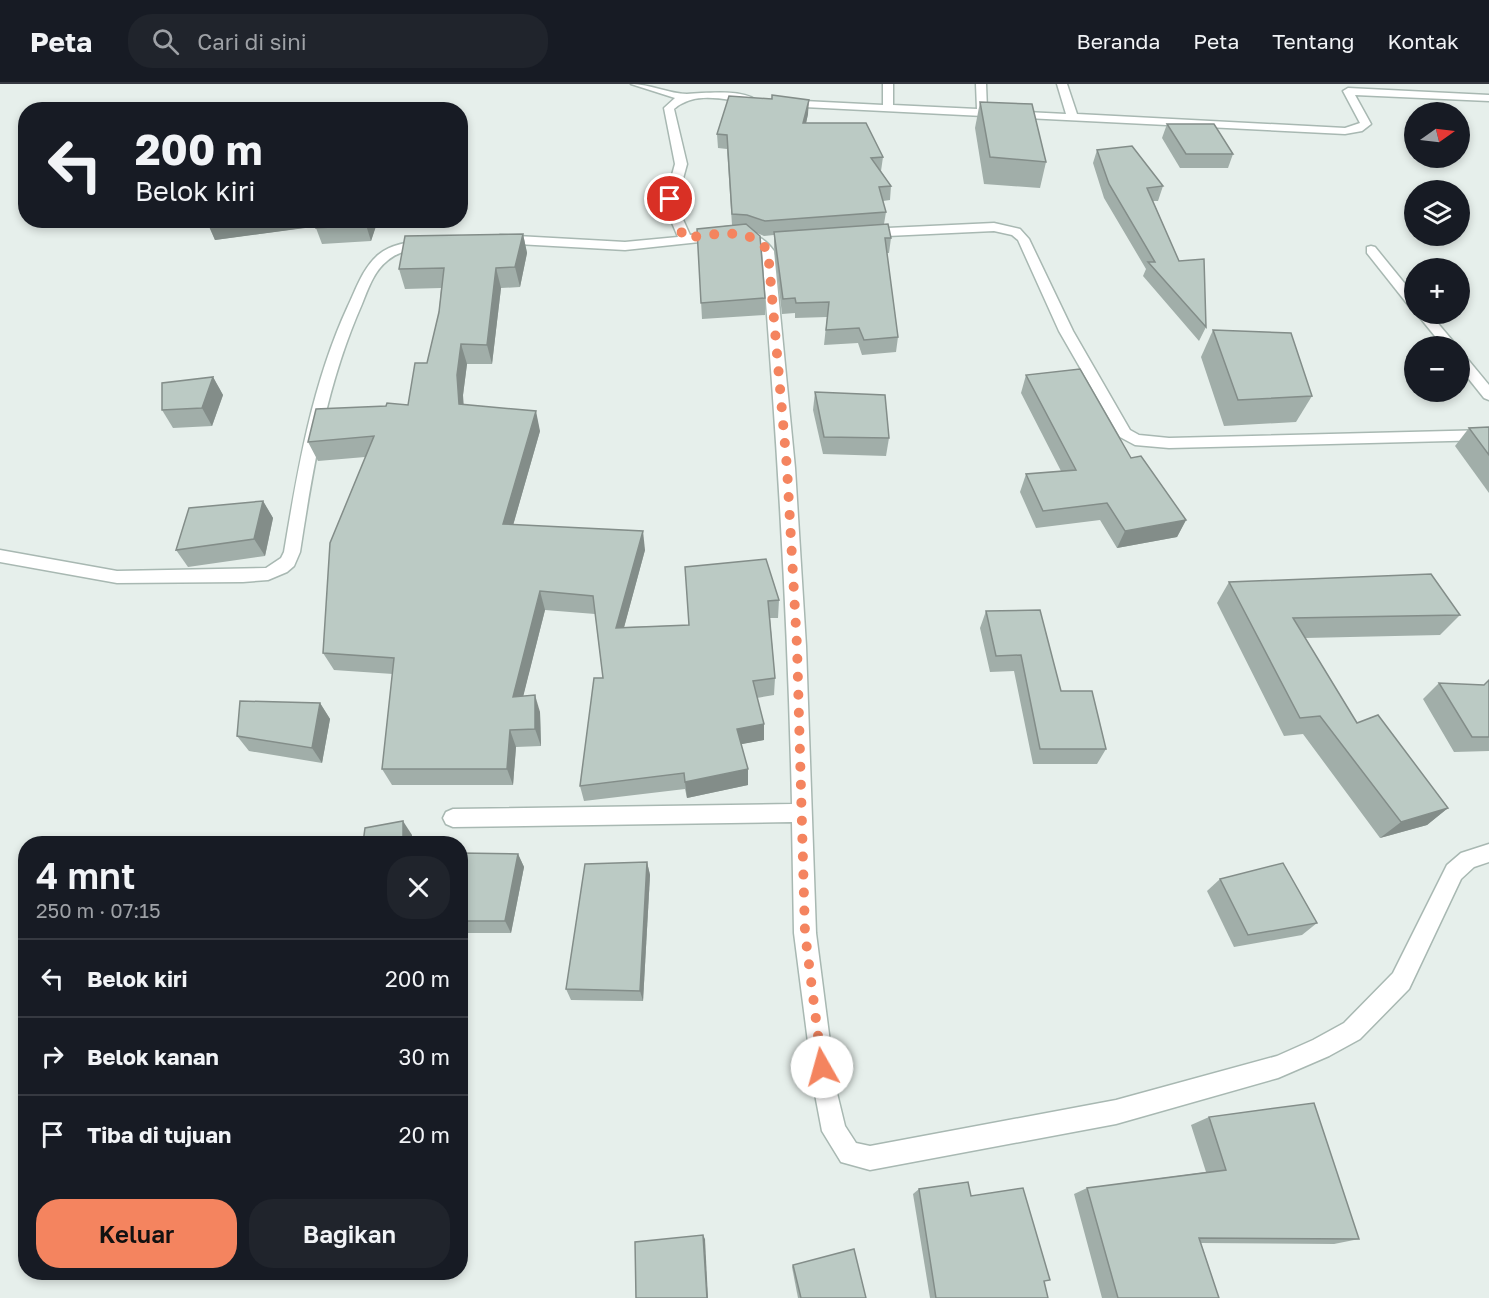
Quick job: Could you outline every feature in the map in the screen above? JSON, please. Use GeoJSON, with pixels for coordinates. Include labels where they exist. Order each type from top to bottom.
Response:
{"type":"FeatureCollection","features":[{"type":"Feature","properties":{"kind":"street"},"geometry":{"type":"LineString","coordinates":[[636,84],[684,97]]}},
{"type":"Feature","properties":{"kind":"street"},"geometry":{"type":"LineString","coordinates":[[888,84],[888,107]]}},
{"type":"Feature","properties":{"kind":"street"},"geometry":{"type":"LineString","coordinates":[[981,84],[982,113]]}},
{"type":"Feature","properties":{"kind":"street"},"geometry":{"type":"LineString","coordinates":[[1062,84],[1073,118]]}},
{"type":"Feature","properties":{"kind":"street"},"geometry":{"type":"LineString","coordinates":[[685,238],[673,218],[670,199],[678,184],[681,168],[669,108],[675,101],[684,97],[699,95],[763,101],[1073,118],[1358,129],[1366,124],[1364,117],[1346,88]]}},
{"type":"Feature","properties":{"kind":"street"},"geometry":{"type":"LineString","coordinates":[[1346,88],[1489,98]]}},
{"type":"Feature","properties":{"kind":"street"},"geometry":{"type":"LineString","coordinates":[[856,233],[994,227],[1016,232],[1023,239],[1066,331],[1115,419],[1125,433],[1135,440],[1169,443],[1489,435]]}},
{"type":"Feature","properties":{"kind":"street"},"geometry":{"type":"LineString","coordinates":[[482,238],[625,246],[736,234],[750,235],[768,242],[787,468],[797,646],[805,933],[825,1089],[834,1131],[849,1154],[870,1158],[1116,1113],[1278,1067],[1321,1048],[1352,1031],[1401,981],[1425,936],[1445,885],[1454,872],[1468,860],[1489,853]]}},
{"type":"Feature","properties":{"kind":"street"},"geometry":{"type":"LineString","coordinates":[[0,556],[117,577],[243,576],[268,574],[281,568],[288,562],[292,552],[318,405],[344,326],[370,273],[380,260],[390,252],[406,246],[439,242]]}},
{"type":"Feature","properties":{"kind":"street"},"geometry":{"type":"LineString","coordinates":[[1371,250],[1404,291]]}},
{"type":"Feature","properties":{"kind":"street"},"geometry":{"type":"LineString","coordinates":[[1431,324],[1442,336]]}},
{"type":"Feature","properties":{"kind":"street"},"geometry":{"type":"LineString","coordinates":[[1470,371],[1489,395]]}},
{"type":"Feature","properties":{"kind":"street"},"geometry":{"type":"LineString","coordinates":[[453,818],[802,813]]}},
{"type":"Feature","properties":{"kind":"building"},"geometry":{"type":"Polygon","coordinates":[[[772,95],[809,100],[803,123],[866,123],[883,157],[871,158],[891,186],[879,187],[886,212],[765,221],[747,215],[732,214],[727,135],[717,134],[729,96],[772,99],[772,95]]]}},
{"type":"Feature","properties":{"kind":"building"},"geometry":{"type":"Polygon","coordinates":[[[980,102],[1032,104],[1046,162],[990,157],[980,102]]]}},
{"type":"Feature","properties":{"kind":"building"},"geometry":{"type":"Polygon","coordinates":[[[1167,124],[1214,124],[1233,154],[1186,154],[1167,124]]]}},
{"type":"Feature","properties":{"kind":"building"},"geometry":{"type":"Polygon","coordinates":[[[1132,146],[1163,186],[1147,188],[1179,261],[1204,259],[1206,327],[1148,262],[1155,262],[1109,184],[1097,150],[1132,146]]]}},
{"type":"Feature","properties":{"kind":"building"},"geometry":{"type":"Polygon","coordinates":[[[746,224],[760,236],[765,298],[701,303],[697,229],[746,224]]]}},
{"type":"Feature","properties":{"kind":"building"},"geometry":{"type":"Polygon","coordinates":[[[888,224],[891,238],[885,238],[898,337],[864,340],[859,328],[826,330],[829,302],[796,303],[795,298],[783,299],[774,232],[888,224]]]}},
{"type":"Feature","properties":{"kind":"building"},"geometry":{"type":"Polygon","coordinates":[[[523,234],[515,267],[496,268],[487,345],[461,344],[457,375],[459,404],[536,411],[503,524],[643,531],[616,628],[689,625],[685,567],[766,559],[779,600],[768,601],[775,678],[753,681],[764,724],[737,729],[748,769],[685,782],[684,773],[580,786],[594,678],[603,678],[593,596],[540,591],[513,697],[535,695],[535,729],[510,730],[507,769],[382,769],[394,658],[323,653],[330,543],[374,436],[308,442],[316,409],[386,406],[387,403],[408,405],[415,363],[427,363],[439,312],[444,268],[399,269],[405,236],[523,234]]]}},
{"type":"Feature","properties":{"kind":"building"},"geometry":{"type":"Polygon","coordinates":[[[1213,330],[1291,333],[1312,396],[1238,400],[1213,330]]]}},
{"type":"Feature","properties":{"kind":"building"},"geometry":{"type":"Polygon","coordinates":[[[1080,369],[1131,458],[1141,456],[1186,520],[1125,531],[1107,503],[1043,511],[1026,474],[1076,470],[1026,375],[1080,369]]]}},
{"type":"Feature","properties":{"kind":"building"},"geometry":{"type":"Polygon","coordinates":[[[213,377],[202,408],[162,410],[162,383],[213,377]]]}},
{"type":"Feature","properties":{"kind":"building"},"geometry":{"type":"Polygon","coordinates":[[[815,392],[885,395],[889,438],[824,437],[815,392]]]}},
{"type":"Feature","properties":{"kind":"building"},"geometry":{"type":"Polygon","coordinates":[[[1489,427],[1489,455],[1469,428],[1489,427]]]}},
{"type":"Feature","properties":{"kind":"building"},"geometry":{"type":"Polygon","coordinates":[[[263,501],[254,539],[176,550],[189,508],[263,501]]]}},
{"type":"Feature","properties":{"kind":"building"},"geometry":{"type":"Polygon","coordinates":[[[1431,574],[1460,615],[1293,618],[1357,723],[1378,715],[1448,808],[1401,822],[1320,716],[1300,718],[1229,582],[1431,574]]]}},
{"type":"Feature","properties":{"kind":"building"},"geometry":{"type":"Polygon","coordinates":[[[1040,610],[1061,691],[1092,691],[1106,749],[1040,749],[1021,655],[996,656],[986,611],[1040,610]]]}},
{"type":"Feature","properties":{"kind":"building"},"geometry":{"type":"Polygon","coordinates":[[[1489,680],[1489,737],[1472,737],[1439,683],[1484,685],[1489,680]]]}},
{"type":"Feature","properties":{"kind":"building"},"geometry":{"type":"Polygon","coordinates":[[[240,701],[320,703],[312,748],[237,736],[240,701]]]}},
{"type":"Feature","properties":{"kind":"building"},"geometry":{"type":"Polygon","coordinates":[[[403,821],[403,836],[364,836],[365,828],[403,821]]]}},
{"type":"Feature","properties":{"kind":"building"},"geometry":{"type":"Polygon","coordinates":[[[468,853],[518,854],[505,921],[468,921],[468,853]]]}},
{"type":"Feature","properties":{"kind":"building"},"geometry":{"type":"Polygon","coordinates":[[[647,862],[640,991],[566,989],[585,864],[647,862]]]}},
{"type":"Feature","properties":{"kind":"building"},"geometry":{"type":"Polygon","coordinates":[[[1283,863],[1317,923],[1248,935],[1220,879],[1283,863]]]}},
{"type":"Feature","properties":{"kind":"building"},"geometry":{"type":"Polygon","coordinates":[[[1314,1103],[1359,1239],[1199,1238],[1219,1298],[1118,1298],[1087,1188],[1226,1170],[1209,1117],[1314,1103]]]}},
{"type":"Feature","properties":{"kind":"building"},"geometry":{"type":"Polygon","coordinates":[[[968,1182],[971,1196],[1023,1188],[1050,1280],[1044,1281],[1048,1298],[936,1298],[919,1189],[968,1182]]]}},
{"type":"Feature","properties":{"kind":"building"},"geometry":{"type":"Polygon","coordinates":[[[703,1235],[707,1298],[636,1298],[635,1242],[703,1235]]]}},
{"type":"Feature","properties":{"kind":"building"},"geometry":{"type":"Polygon","coordinates":[[[854,1249],[866,1298],[801,1298],[793,1265],[854,1249]]]}},
{"type":"Feature","properties":{"kind":"route"},"geometry":{"type":"LineString","coordinates":[[670,199],[673,218],[685,238],[750,235],[762,243],[768,251],[787,468],[797,646],[805,933],[822,1067]]}}]}
